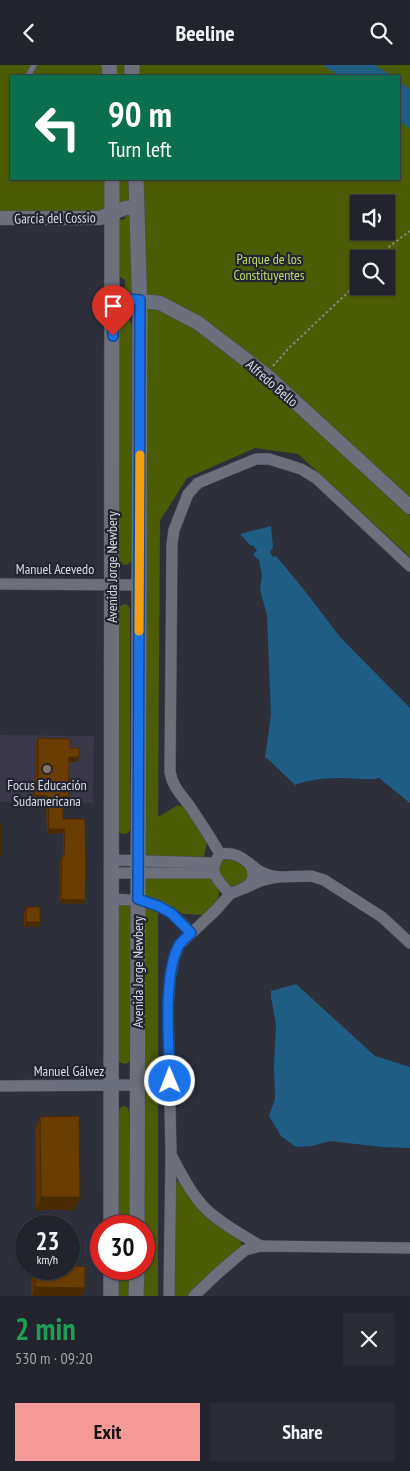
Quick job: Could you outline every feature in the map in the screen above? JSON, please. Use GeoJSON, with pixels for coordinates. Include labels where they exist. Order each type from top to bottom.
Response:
{"type":"FeatureCollection","features":[{"type":"Feature","properties":{"kind":"main road","name":"Avenida Jorge Newbery"},"geometry":{"type":"LineString","coordinates":[[111,1215],[112,180]]}},
{"type":"Feature","properties":{"kind":"main road","name":"Avenida Jorge Newbery"},"geometry":{"type":"LineString","coordinates":[[136,180],[140,300],[137,1215]]}},
{"type":"Feature","properties":{"kind":"main road"},"geometry":{"type":"LineString","coordinates":[[111,1280],[111,1296]]}},
{"type":"Feature","properties":{"kind":"main road"},"geometry":{"type":"LineString","coordinates":[[136,1296],[137,1280]]}},
{"type":"Feature","properties":{"kind":"street","name":"García del Cossio"},"geometry":{"type":"LineString","coordinates":[[0,219],[100,218],[125,208],[137,207]]}},
{"type":"Feature","properties":{"kind":"street","name":"Alfredo Bello"},"geometry":{"type":"LineString","coordinates":[[113,298],[160,303],[198,323],[266,375],[410,507]]}},
{"type":"Feature","properties":{"kind":"street"},"geometry":{"type":"LineString","coordinates":[[230,894],[218,881],[216,863],[190,806],[175,788],[170,771],[172,544],[174,530],[188,495],[198,483],[256,459],[269,459],[300,469],[316,478],[410,566]]}},
{"type":"Feature","properties":{"kind":"street","name":"Manuel Acevedo"},"geometry":{"type":"LineString","coordinates":[[0,584],[139,585]]}},
{"type":"Feature","properties":{"kind":"street"},"geometry":{"type":"LineString","coordinates":[[112,867],[216,863],[228,853],[238,855],[261,872],[278,877]]}},
{"type":"Feature","properties":{"kind":"street"},"geometry":{"type":"LineString","coordinates":[[245,888],[252,882],[253,874],[250,863]]}},
{"type":"Feature","properties":{"kind":"street"},"geometry":{"type":"LineString","coordinates":[[169,1296],[171,1154],[168,1007],[170,978],[179,945],[216,911],[230,894],[260,881],[278,877],[311,876],[324,881],[382,917],[410,943]]}},
{"type":"Feature","properties":{"kind":"street"},"geometry":{"type":"LineString","coordinates":[[112,899],[138,899],[158,906],[171,913],[191,933]]}},
{"type":"Feature","properties":{"kind":"street","name":"Manuel Gálvez"},"geometry":{"type":"LineString","coordinates":[[0,1086],[137,1085]]}},
{"type":"Feature","properties":{"kind":"street"},"geometry":{"type":"LineString","coordinates":[[171,1154],[194,1195],[208,1211],[261,1246]]}},
{"type":"Feature","properties":{"kind":"street"},"geometry":{"type":"LineString","coordinates":[[194,1296],[246,1250],[261,1246],[410,1248]]}},
{"type":"Feature","properties":{"kind":"path"},"geometry":{"type":"LineString","coordinates":[[387,250],[410,231]]}},
{"type":"Feature","properties":{"kind":"path"},"geometry":{"type":"LineString","coordinates":[[266,375],[289,347],[350,290]]}},
{"type":"Feature","properties":{"kind":"shaded area","name":"Focus Educación Sudamericana"},"geometry":{"type":"Polygon","coordinates":[[[0,735],[94,736],[93,803],[0,802],[0,735]]]}},
{"type":"Feature","properties":{"kind":"green space","name":"Parque de los Constituyentes"},"geometry":{"type":"Polygon","coordinates":[[[0,65],[410,65],[410,557],[298,454],[255,448],[187,478],[160,521],[158,817],[178,805],[184,807],[207,842],[204,856],[201,858],[168,858],[168,879],[208,877],[217,885],[219,894],[213,906],[202,915],[183,914],[158,900],[158,1296],[136,1296],[141,1280],[155,1280],[155,1215],[144,1215],[140,301],[124,298],[125,280],[119,276],[119,220],[125,219],[125,208],[100,218],[0,218],[0,65]]]}},
{"type":"Feature","properties":{"kind":"green space"},"geometry":{"type":"Polygon","coordinates":[[[126,319],[130,321],[132,326],[132,559],[126,565],[121,564],[119,560],[119,326],[121,320],[126,319]]]}},
{"type":"Feature","properties":{"kind":"green space"},"geometry":{"type":"Polygon","coordinates":[[[126,604],[130,610],[130,830],[128,833],[122,834],[118,831],[119,609],[121,605],[126,604]]]}},
{"type":"Feature","properties":{"kind":"green space"},"geometry":{"type":"Polygon","coordinates":[[[220,854],[238,855],[253,874],[230,894],[214,863],[220,854]]]}},
{"type":"Feature","properties":{"kind":"green space"},"geometry":{"type":"Polygon","coordinates":[[[131,900],[130,1061],[126,1064],[117,1060],[119,901],[131,900]]]}},
{"type":"Feature","properties":{"kind":"green space"},"geometry":{"type":"Polygon","coordinates":[[[123,1106],[127,1107],[129,1112],[129,1215],[117,1215],[118,1110],[123,1106]]]}},
{"type":"Feature","properties":{"kind":"green space"},"geometry":{"type":"Polygon","coordinates":[[[179,1180],[239,1238],[242,1246],[188,1296],[172,1296],[173,1186],[179,1180]]]}},
{"type":"Feature","properties":{"kind":"green space"},"geometry":{"type":"Polygon","coordinates":[[[117,1280],[129,1280],[129,1296],[117,1296],[117,1280]]]}},
{"type":"Feature","properties":{"kind":"water"},"geometry":{"type":"Polygon","coordinates":[[[323,65],[375,65],[390,75],[338,75],[323,65]]]}},
{"type":"Feature","properties":{"kind":"water"},"geometry":{"type":"Polygon","coordinates":[[[400,82],[410,89],[410,129],[400,122],[400,82]]]}},
{"type":"Feature","properties":{"kind":"water"},"geometry":{"type":"Polygon","coordinates":[[[271,526],[273,547],[270,552],[273,557],[276,556],[340,637],[410,708],[410,803],[379,778],[325,779],[306,781],[295,785],[265,758],[271,715],[267,615],[260,590],[262,575],[259,560],[254,556],[254,553],[257,551],[240,534],[271,526]]]}},
{"type":"Feature","properties":{"kind":"water"},"geometry":{"type":"Polygon","coordinates":[[[296,984],[375,1056],[410,1067],[410,1148],[330,1141],[312,1146],[296,1147],[281,1136],[269,1116],[275,1099],[276,1024],[271,991],[296,984]]]}},
{"type":"Feature","properties":{"kind":"building"},"geometry":{"type":"Polygon","coordinates":[[[38,738],[70,739],[70,748],[79,748],[79,757],[69,757],[69,797],[63,796],[63,819],[85,819],[85,900],[61,899],[65,829],[49,829],[48,796],[35,795],[35,776],[38,776],[38,738]]]}},
{"type":"Feature","properties":{"kind":"building"},"geometry":{"type":"Polygon","coordinates":[[[1,823],[1,856],[0,856],[1,823]]]}},
{"type":"Feature","properties":{"kind":"building"},"geometry":{"type":"Polygon","coordinates":[[[26,907],[40,907],[40,922],[26,922],[26,907]]]}},
{"type":"Feature","properties":{"kind":"building"},"geometry":{"type":"Polygon","coordinates":[[[79,1116],[80,1197],[41,1197],[40,1117],[79,1116]]]}},
{"type":"Feature","properties":{"kind":"building"},"geometry":{"type":"Polygon","coordinates":[[[80,1266],[85,1267],[85,1288],[35,1287],[35,1280],[80,1280],[80,1266]]]}},
{"type":"Feature","properties":{"kind":"slow traffic"},"geometry":{"type":"LineString","coordinates":[[139,631],[140,455]]}},
{"type":"Feature","properties":{"kind":"place","name":"Focus Educación Sudamericana"},"geometry":{"type":"Point","coordinates":[47,769]}},
{"type":"Feature","properties":{"kind":"route"},"geometry":{"type":"LineString","coordinates":[[113,336],[113,298],[140,300],[138,899],[171,913],[191,933],[179,945],[170,978],[168,1007],[170,1081]]}}]}
